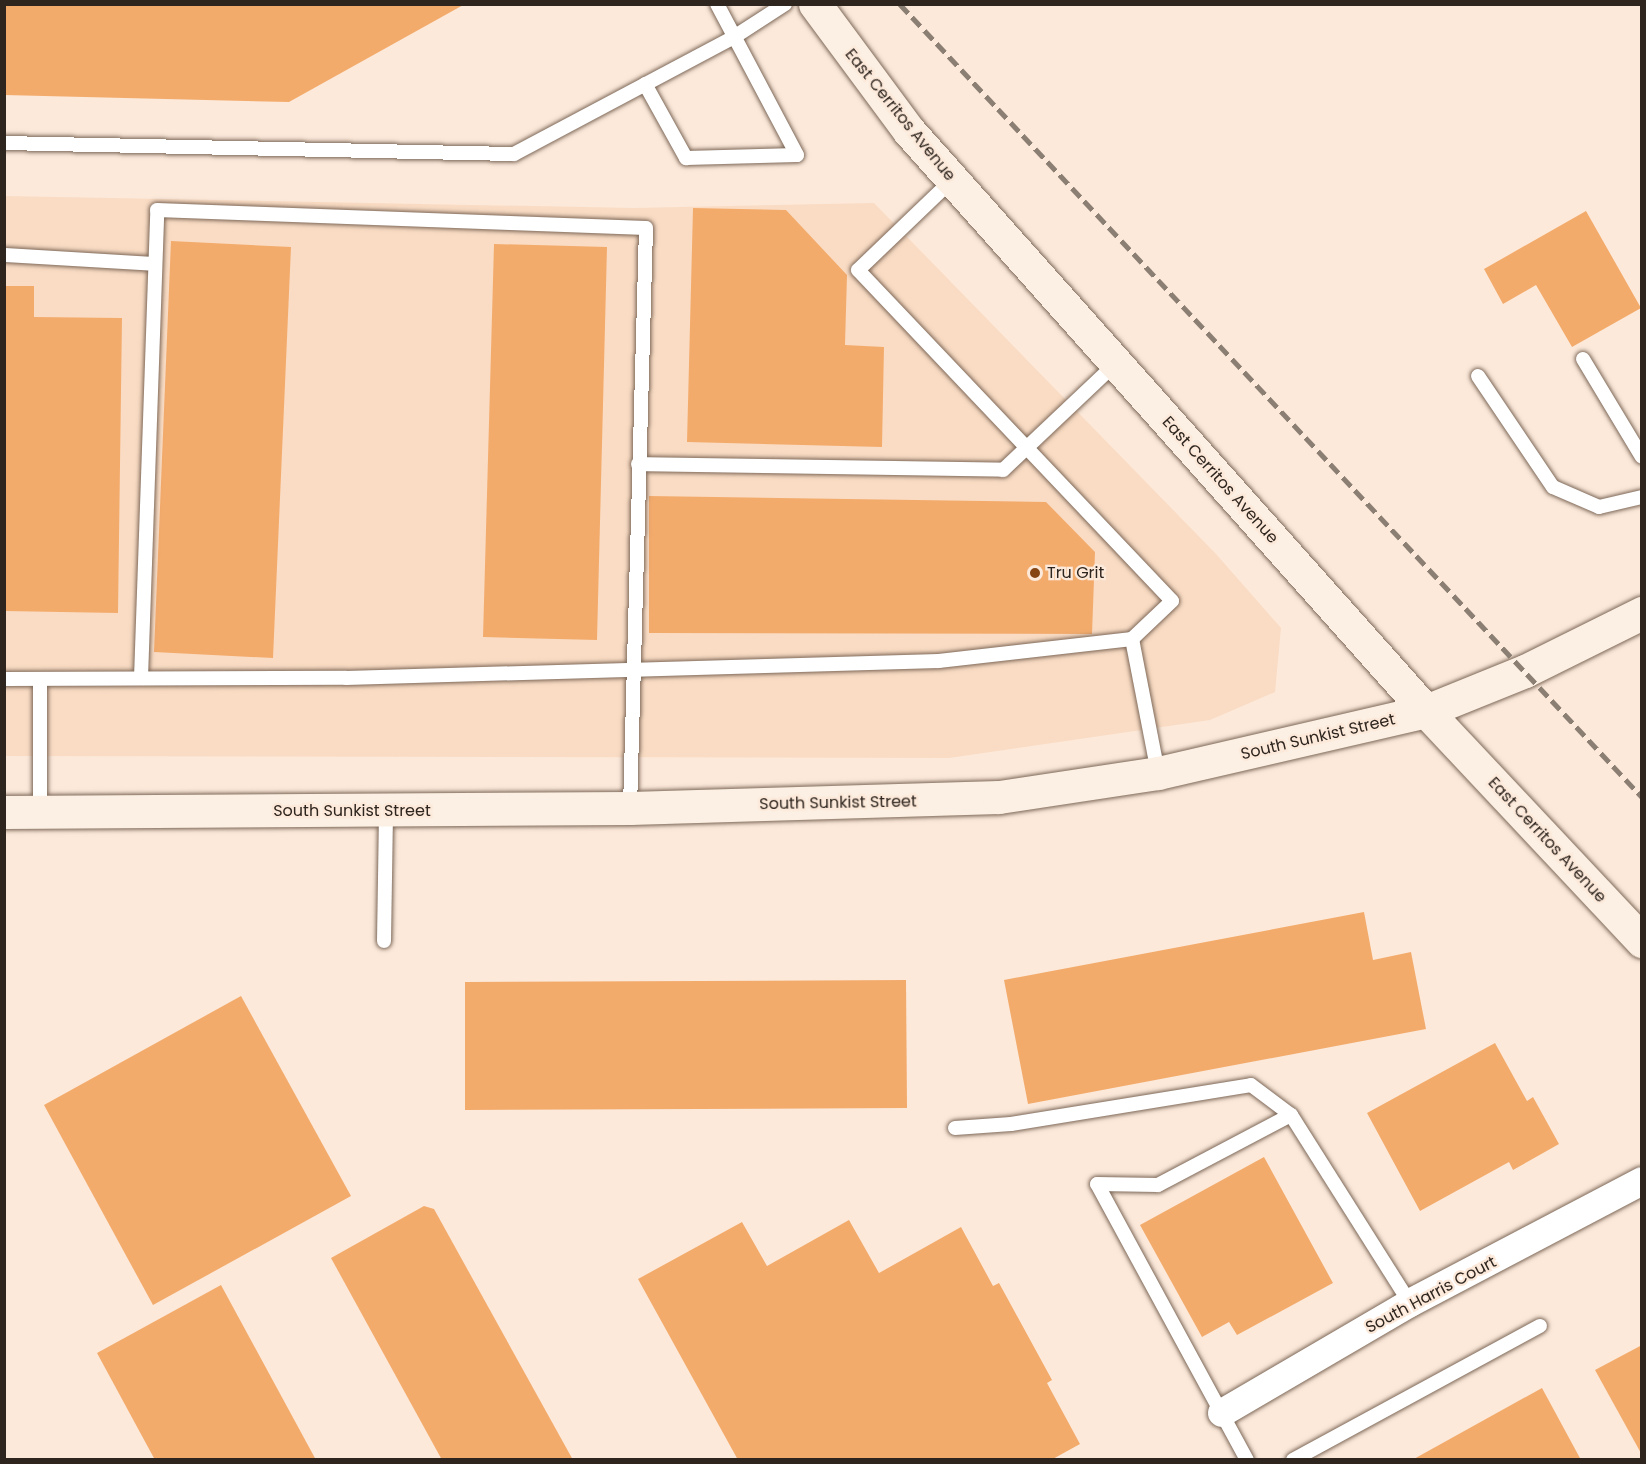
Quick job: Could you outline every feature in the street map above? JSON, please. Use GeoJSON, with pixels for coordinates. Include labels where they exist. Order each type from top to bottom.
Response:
{"type":"FeatureCollection","features":[{"type":"Feature","properties":{"kind":"street","name":"East Cerritos Avenue"},"geometry":{"type":"LineString","coordinates":[[815,4],[863,72],[952,180],[1426,711],[1641,941]]}},
{"type":"Feature","properties":{"kind":"street","name":"South Sunkist Street"},"geometry":{"type":"LineString","coordinates":[[4,812],[630,808],[976,799],[1158,773],[1426,711],[1525,671],[1641,613]]}},
{"type":"Feature","properties":{"kind":"street","name":"South Harris Court"},"geometry":{"type":"LineString","coordinates":[[1222,1413],[1410,1303],[1641,1180]]}},
{"type":"Feature","properties":{"kind":"lane"},"geometry":{"type":"LineString","coordinates":[[645,84],[686,158],[797,154],[717,4]]}},
{"type":"Feature","properties":{"kind":"lane"},"geometry":{"type":"LineString","coordinates":[[4,143],[514,154],[734,37],[785,4]]}},
{"type":"Feature","properties":{"kind":"lane"},"geometry":{"type":"LineString","coordinates":[[4,679],[346,678],[631,668],[939,661],[1132,639],[1172,601],[858,270],[952,180]]}},
{"type":"Feature","properties":{"kind":"lane"},"geometry":{"type":"LineString","coordinates":[[141,678],[157,210],[646,228],[631,668],[630,808]]}},
{"type":"Feature","properties":{"kind":"lane"},"geometry":{"type":"LineString","coordinates":[[4,255],[155,264]]}},
{"type":"Feature","properties":{"kind":"lane"},"geometry":{"type":"LineString","coordinates":[[1583,359],[1641,457]]}},
{"type":"Feature","properties":{"kind":"lane"},"geometry":{"type":"LineString","coordinates":[[638,464],[1003,470],[1116,363]]}},
{"type":"Feature","properties":{"kind":"lane"},"geometry":{"type":"LineString","coordinates":[[1478,376],[1553,487],[1599,507],[1641,496]]}},
{"type":"Feature","properties":{"kind":"lane"},"geometry":{"type":"LineString","coordinates":[[1132,639],[1158,773]]}},
{"type":"Feature","properties":{"kind":"lane"},"geometry":{"type":"LineString","coordinates":[[40,679],[40,812]]}},
{"type":"Feature","properties":{"kind":"lane"},"geometry":{"type":"LineString","coordinates":[[384,941],[386,811]]}},
{"type":"Feature","properties":{"kind":"lane"},"geometry":{"type":"LineString","coordinates":[[955,1128],[1011,1124],[1251,1085],[1291,1115],[1410,1303]]}},
{"type":"Feature","properties":{"kind":"lane"},"geometry":{"type":"LineString","coordinates":[[1247,1460],[1097,1184],[1158,1185],[1291,1115]]}},
{"type":"Feature","properties":{"kind":"lane"},"geometry":{"type":"LineString","coordinates":[[1293,1460],[1540,1326]]}},
{"type":"Feature","properties":{"kind":"shaded area"},"geometry":{"type":"Polygon","coordinates":[[[5,196],[634,208],[874,203],[1216,554],[1281,628],[1275,692],[1210,720],[949,758],[5,756],[5,196]]]}},
{"type":"Feature","properties":{"kind":"building"},"geometry":{"type":"Polygon","coordinates":[[[4,4],[465,4],[289,102],[4,95],[4,4]]]}},
{"type":"Feature","properties":{"kind":"building"},"geometry":{"type":"Polygon","coordinates":[[[693,208],[786,210],[847,275],[845,345],[884,347],[882,447],[687,442],[693,208]]]}},
{"type":"Feature","properties":{"kind":"building"},"geometry":{"type":"Polygon","coordinates":[[[1586,211],[1641,308],[1572,347],[1536,285],[1503,304],[1484,269],[1586,211]]]}},
{"type":"Feature","properties":{"kind":"building"},"geometry":{"type":"Polygon","coordinates":[[[171,241],[291,247],[273,658],[154,652],[171,241]]]}},
{"type":"Feature","properties":{"kind":"building"},"geometry":{"type":"Polygon","coordinates":[[[494,244],[607,247],[597,640],[483,637],[494,244]]]}},
{"type":"Feature","properties":{"kind":"building"},"geometry":{"type":"Polygon","coordinates":[[[4,286],[34,286],[34,317],[122,318],[118,613],[4,611],[4,286]]]}},
{"type":"Feature","properties":{"kind":"building"},"geometry":{"type":"Polygon","coordinates":[[[649,496],[1046,502],[1095,552],[1092,634],[649,633],[649,496]]]}},
{"type":"Feature","properties":{"kind":"building"},"geometry":{"type":"Polygon","coordinates":[[[1364,912],[1373,960],[1411,952],[1426,1029],[1028,1104],[1004,980],[1364,912]]]}},
{"type":"Feature","properties":{"kind":"building"},"geometry":{"type":"Polygon","coordinates":[[[906,980],[907,1108],[465,1110],[465,982],[906,980]]]}},
{"type":"Feature","properties":{"kind":"building"},"geometry":{"type":"Polygon","coordinates":[[[241,996],[351,1196],[153,1305],[44,1105],[241,996]]]}},
{"type":"Feature","properties":{"kind":"building"},"geometry":{"type":"Polygon","coordinates":[[[1495,1043],[1527,1101],[1533,1097],[1559,1144],[1513,1170],[1509,1162],[1420,1211],[1367,1113],[1495,1043]]]}},
{"type":"Feature","properties":{"kind":"building"},"geometry":{"type":"Polygon","coordinates":[[[1264,1157],[1333,1283],[1237,1335],[1229,1322],[1202,1337],[1140,1225],[1264,1157]]]}},
{"type":"Feature","properties":{"kind":"building"},"geometry":{"type":"Polygon","coordinates":[[[424,1206],[434,1209],[573,1460],[442,1460],[331,1258],[424,1206]]]}},
{"type":"Feature","properties":{"kind":"building"},"geometry":{"type":"Polygon","coordinates":[[[849,1220],[879,1273],[961,1227],[993,1286],[999,1283],[1052,1380],[1047,1383],[1080,1444],[1051,1460],[738,1460],[638,1279],[742,1222],[767,1266],[849,1220]]]}},
{"type":"Feature","properties":{"kind":"building"},"geometry":{"type":"Polygon","coordinates":[[[221,1285],[316,1460],[155,1460],[97,1353],[221,1285]]]}},
{"type":"Feature","properties":{"kind":"building"},"geometry":{"type":"Polygon","coordinates":[[[1642,1345],[1642,1455],[1595,1370],[1642,1345]]]}},
{"type":"Feature","properties":{"kind":"building"},"geometry":{"type":"Polygon","coordinates":[[[1542,1388],[1581,1460],[1412,1460],[1542,1388]]]}},
{"type":"Feature","properties":{"kind":"railway"},"geometry":{"type":"LineString","coordinates":[[900,4],[1642,797]]}},
{"type":"Feature","properties":{"kind":"place","name":"Tru Grit"},"geometry":{"type":"Point","coordinates":[1035,573]}}]}
